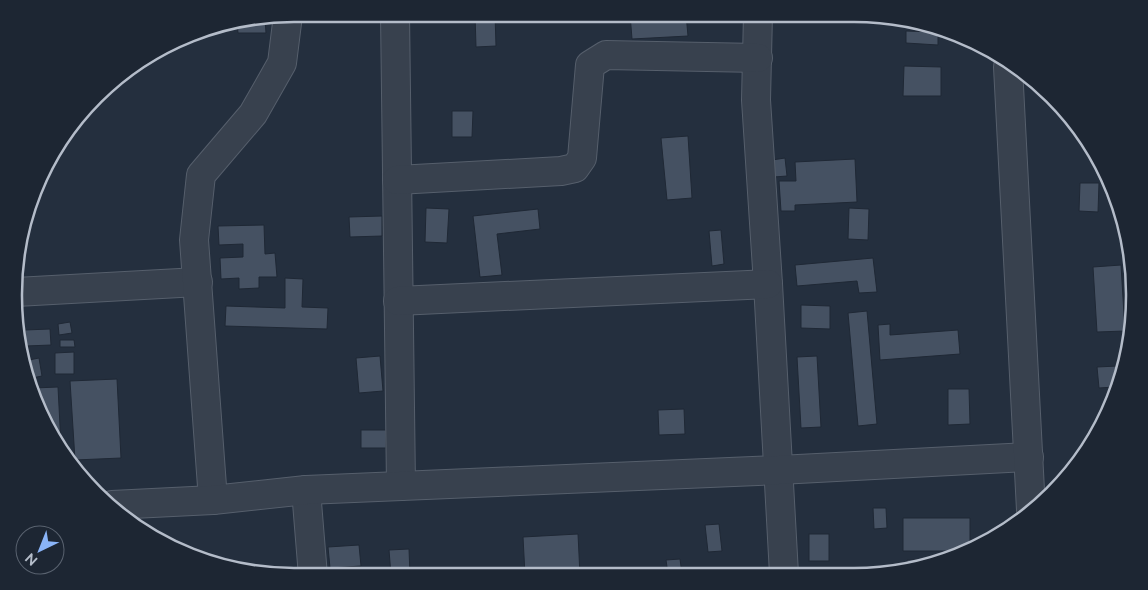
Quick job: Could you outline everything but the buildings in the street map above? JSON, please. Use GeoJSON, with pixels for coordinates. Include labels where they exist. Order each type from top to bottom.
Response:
{"type":"FeatureCollection","features":[{"type":"Feature","properties":{"kind":"street"},"geometry":{"type":"LineString","coordinates":[[213,500],[194,240],[201,175],[253,114],[282,63],[287,22]]}},
{"type":"Feature","properties":{"kind":"street"},"geometry":{"type":"LineString","coordinates":[[395,22],[401,486]]}},
{"type":"Feature","properties":{"kind":"street"},"geometry":{"type":"LineString","coordinates":[[758,22],[756,100],[784,568]]}},
{"type":"Feature","properties":{"kind":"street"},"geometry":{"type":"LineString","coordinates":[[397,180],[561,171],[575,168],[582,158],[590,65],[606,55],[758,58]]}},
{"type":"Feature","properties":{"kind":"street"},"geometry":{"type":"LineString","coordinates":[[1008,71],[1031,502]]}},
{"type":"Feature","properties":{"kind":"street"},"geometry":{"type":"LineString","coordinates":[[22,292],[198,282]]}},
{"type":"Feature","properties":{"kind":"street"},"geometry":{"type":"LineString","coordinates":[[398,302],[768,284]]}},
{"type":"Feature","properties":{"kind":"street"},"geometry":{"type":"LineString","coordinates":[[121,505],[213,500],[306,490],[778,470],[1028,457]]}},
{"type":"Feature","properties":{"kind":"street"},"geometry":{"type":"LineString","coordinates":[[306,490],[311,568]]}}]}
